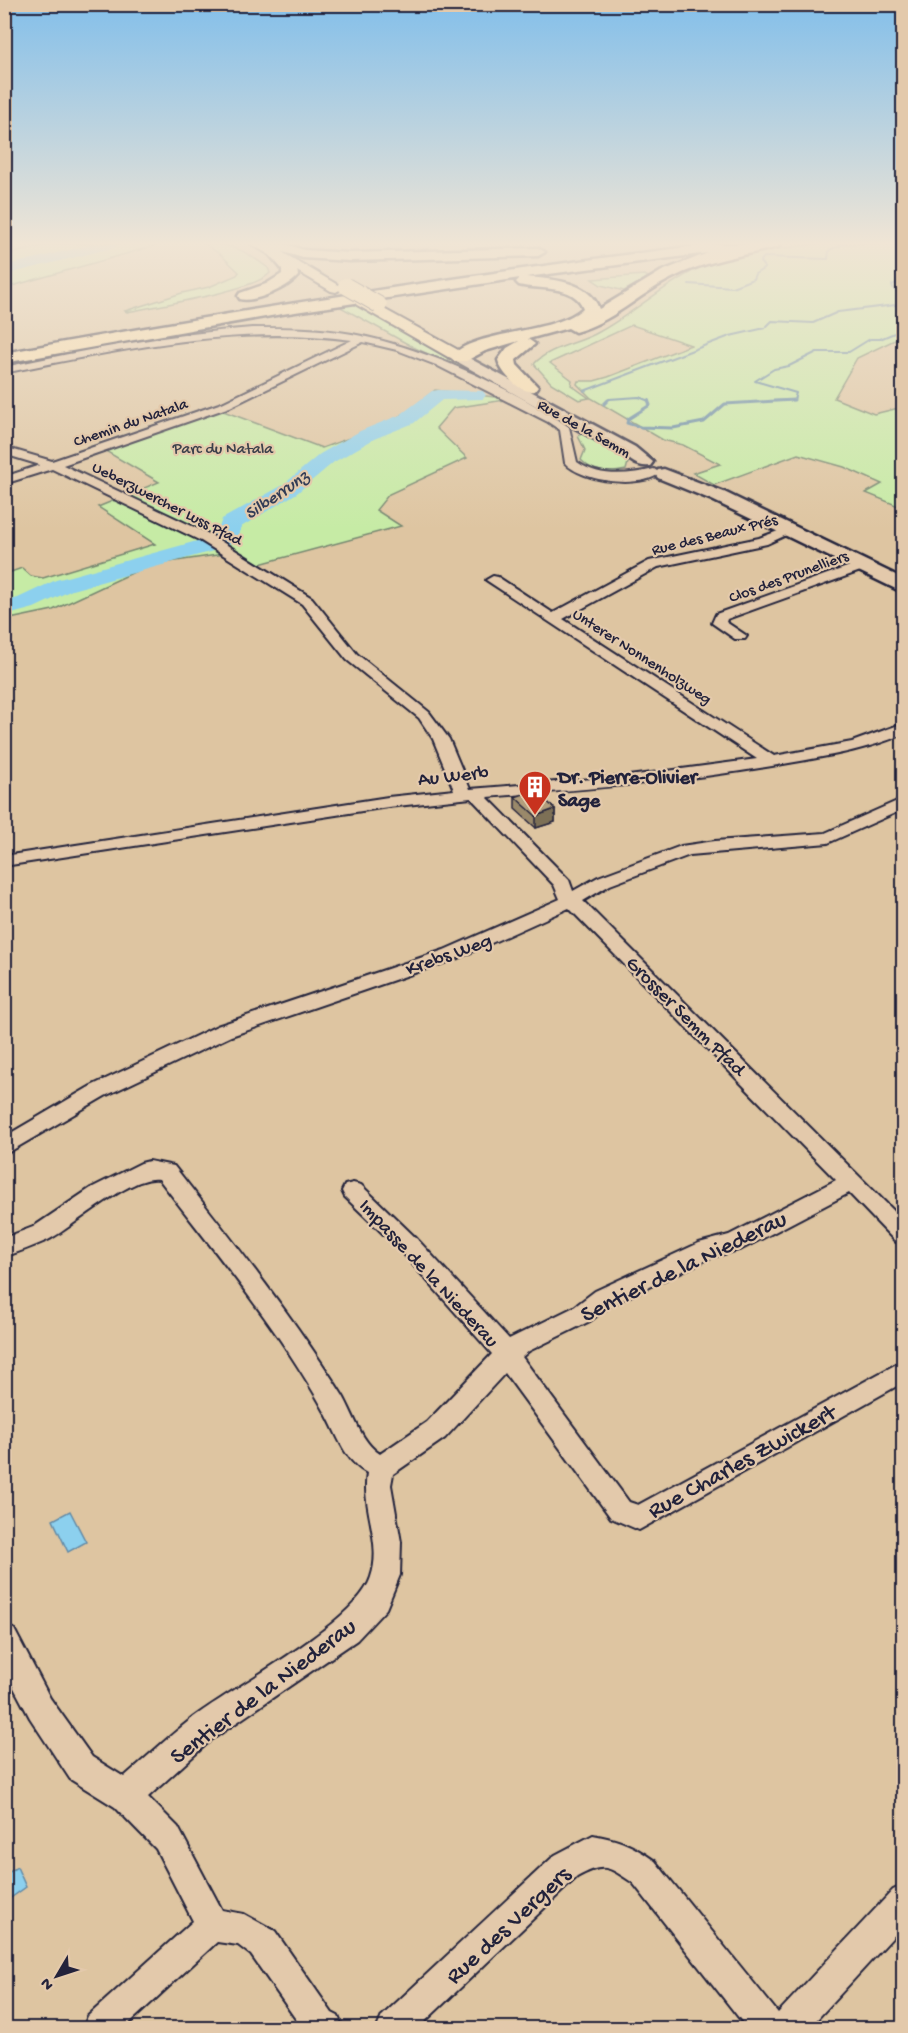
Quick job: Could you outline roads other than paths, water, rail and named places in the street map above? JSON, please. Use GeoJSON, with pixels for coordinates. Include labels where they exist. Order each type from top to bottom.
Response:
{"type":"FeatureCollection","features":[{"type":"Feature","properties":{"kind":"highway"},"geometry":{"type":"LineString","coordinates":[[4,351],[57,339]]}},
{"type":"Feature","properties":{"kind":"highway"},"geometry":{"type":"LineString","coordinates":[[4,351],[75,339]]}},
{"type":"Feature","properties":{"kind":"highway"},"geometry":{"type":"LineString","coordinates":[[4,358],[101,339]]}},
{"type":"Feature","properties":{"kind":"highway"},"geometry":{"type":"LineString","coordinates":[[458,352],[487,354],[526,339]]}},
{"type":"Feature","properties":{"kind":"highway"},"geometry":{"type":"LineString","coordinates":[[527,339],[523,340],[507,360],[508,366],[529,387]]}},
{"type":"Feature","properties":{"kind":"main road","name":"Rue de la Semm"},"geometry":{"type":"LineString","coordinates":[[434,339],[529,387],[653,469],[718,496],[903,587]]}},
{"type":"Feature","properties":{"kind":"main road","name":"Rue de la Semm"},"geometry":{"type":"LineString","coordinates":[[436,339],[629,451],[653,469]]}},
{"type":"Feature","properties":{"kind":"street"},"geometry":{"type":"LineString","coordinates":[[4,370],[177,339]]}},
{"type":"Feature","properties":{"kind":"street"},"geometry":{"type":"LineString","coordinates":[[361,339],[400,348],[424,357],[552,420],[565,429],[571,463],[584,472],[615,477],[653,469]]}},
{"type":"Feature","properties":{"kind":"street","name":"Chemin du Natala"},"geometry":{"type":"LineString","coordinates":[[4,481],[226,405],[361,339]]}},
{"type":"Feature","properties":{"kind":"street","name":"Ueberzwercher Luss Pfad"},"geometry":{"type":"LineString","coordinates":[[4,450],[54,465],[206,538],[307,601],[352,657],[424,716],[441,739],[470,793]]}},
{"type":"Feature","properties":{"kind":"street","name":"Rue des Beaux Prés"},"geometry":{"type":"LineString","coordinates":[[553,619],[654,564],[762,540],[789,531]]}},
{"type":"Feature","properties":{"kind":"street","name":"Clos des Prunelliers"},"geometry":{"type":"LineString","coordinates":[[740,636],[719,623],[721,617],[861,566]]}},
{"type":"Feature","properties":{"kind":"street","name":"Unterer Nonnenholzweg"},"geometry":{"type":"LineString","coordinates":[[493,580],[772,762]]}},
{"type":"Feature","properties":{"kind":"street","name":"Au Werb"},"geometry":{"type":"LineString","coordinates":[[4,861],[388,802],[470,793],[630,781],[772,762],[854,746],[903,728]]}},
{"type":"Feature","properties":{"kind":"street","name":"Grosser Semm Pfad"},"geometry":{"type":"LineString","coordinates":[[470,793],[482,802],[563,884],[565,894],[609,935],[655,986],[903,1236]]}},
{"type":"Feature","properties":{"kind":"street","name":"Krebs Weg"},"geometry":{"type":"LineString","coordinates":[[4,1147],[98,1091],[224,1031],[451,954],[571,900],[604,881],[687,850],[828,838],[903,803]]}},
{"type":"Feature","properties":{"kind":"street"},"geometry":{"type":"LineString","coordinates":[[4,1248],[41,1233],[99,1194],[129,1178],[149,1169],[166,1172],[279,1318],[335,1406],[356,1447],[367,1460],[381,1468]]}},
{"type":"Feature","properties":{"kind":"street","name":"Sentier de la Niederau"},"geometry":{"type":"LineString","coordinates":[[126,1796],[201,1730],[346,1630],[376,1600],[386,1575],[388,1542],[378,1485],[381,1468],[436,1430],[507,1354],[520,1344],[582,1314],[603,1298],[707,1249],[734,1243],[851,1182]]}},
{"type":"Feature","properties":{"kind":"street","name":"Impasse de la Niederau"},"geometry":{"type":"LineString","coordinates":[[353,1191],[409,1245],[507,1354]]}},
{"type":"Feature","properties":{"kind":"street","name":"Rue Charles Zwickert"},"geometry":{"type":"LineString","coordinates":[[507,1354],[620,1510],[639,1518],[903,1370]]}},
{"type":"Feature","properties":{"kind":"street"},"geometry":{"type":"LineString","coordinates":[[4,1639],[40,1708],[81,1768],[126,1796],[167,1838],[212,1925]]}},
{"type":"Feature","properties":{"kind":"street","name":"Rue des Vergers"},"geometry":{"type":"LineString","coordinates":[[394,2028],[566,1866],[593,1851],[620,1855],[644,1872],[768,2028]]}},
{"type":"Feature","properties":{"kind":"street"},"geometry":{"type":"LineString","coordinates":[[787,2028],[903,1900]]}},
{"type":"Feature","properties":{"kind":"street"},"geometry":{"type":"LineString","coordinates":[[100,2028],[212,1925]]}},
{"type":"Feature","properties":{"kind":"street"},"geometry":{"type":"LineString","coordinates":[[212,1925],[244,1930],[263,1943],[321,2025],[326,2028]]}},
{"type":"Feature","properties":{"kind":"water"},"geometry":{"type":"Polygon","coordinates":[[[70,1511],[86,1542],[68,1552],[53,1520],[70,1511]]]}},
{"type":"Feature","properties":{"kind":"water"},"geometry":{"type":"Polygon","coordinates":[[[17,1867],[26,1887],[5,1902],[5,1875],[17,1867]]]}},
{"type":"Feature","properties":{"kind":"waterway"},"geometry":{"type":"LineString","coordinates":[[584,391],[722,339]]}},
{"type":"Feature","properties":{"kind":"waterway"},"geometry":{"type":"LineString","coordinates":[[794,400],[796,393],[755,381],[774,369],[789,366],[817,352],[849,352],[870,339],[880,339]]}},
{"type":"Feature","properties":{"kind":"waterway","name":"Silberrunz"},"geometry":{"type":"LineString","coordinates":[[4,609],[26,603],[64,585],[205,546],[225,538],[230,532],[230,524],[290,489],[327,458],[367,435],[407,419],[438,395],[477,395]]}},
{"type":"Feature","properties":{"kind":"waterway"},"geometry":{"type":"LineString","coordinates":[[604,404],[609,399],[639,397],[648,401]]}},
{"type":"Feature","properties":{"kind":"waterway"},"geometry":{"type":"LineString","coordinates":[[648,401],[650,405],[628,419],[627,423],[640,427],[673,428],[704,422],[725,404],[794,400]]}},
{"type":"Feature","properties":{"kind":"waterway"},"geometry":{"type":"LineString","coordinates":[[768,401],[794,400]]}},
{"type":"Feature","properties":{"kind":"place","name":"Dr. Pierre-Olivier Sage"},"geometry":{"type":"Point","coordinates":[535,816]}},
{"type":"Feature","properties":{"kind":"park label","name":"Parc du Natala"},"geometry":{"type":"Point","coordinates":[223,447]}}]}
